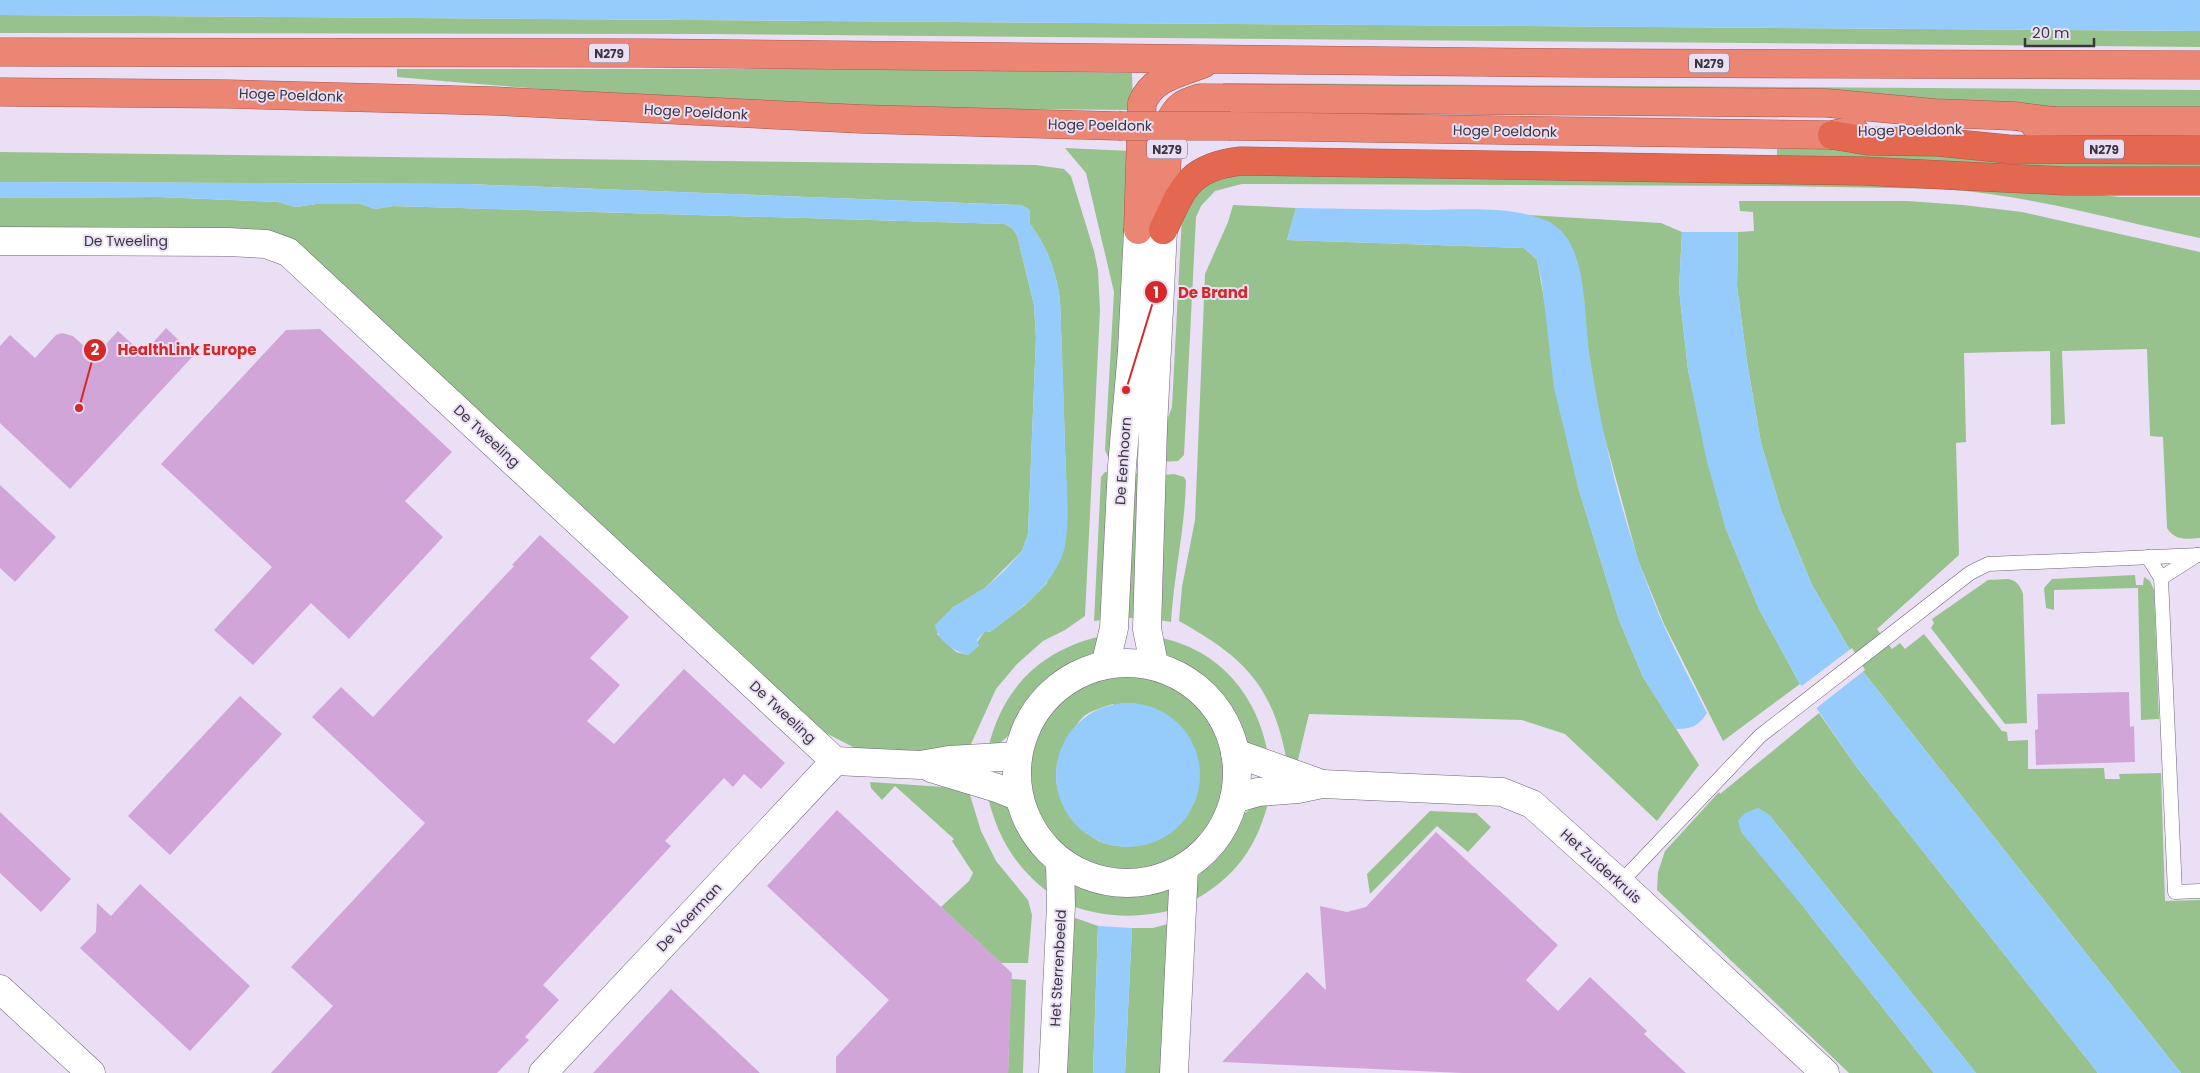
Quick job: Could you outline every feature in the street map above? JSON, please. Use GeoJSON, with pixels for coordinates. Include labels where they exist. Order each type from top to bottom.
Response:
{"type":"FeatureCollection","features":[{"type":"Feature","properties":{"kind":"highway","name":"N279"},"geometry":{"type":"LineString","coordinates":[[0,52],[653,53],[1591,63],[2200,65]]}},
{"type":"Feature","properties":{"kind":"highway","name":"N279"},"geometry":{"type":"LineString","coordinates":[[1150,230],[1141,118],[1142,103],[1146,93],[1155,83],[1165,77],[1219,58]]}},
{"type":"Feature","properties":{"kind":"highway","name":"Hoge Poeldonk"},"geometry":{"type":"LineString","coordinates":[[0,92],[228,94],[474,100],[851,118],[1119,126],[1832,135],[1865,128],[2013,128],[2053,121],[2200,121]]}},
{"type":"Feature","properties":{"kind":"highway","name":"N279"},"geometry":{"type":"LineString","coordinates":[[1150,230],[1169,123],[1174,111],[1185,103],[1200,98],[1827,103],[1934,113],[2014,116],[2053,121]]}},
{"type":"Feature","properties":{"kind":"highway","name":"N279"},"geometry":{"type":"LineString","coordinates":[[1832,135],[1868,141],[1938,142],[2008,149],[2200,150]]}},
{"type":"Feature","properties":{"kind":"highway","name":"N279"},"geometry":{"type":"LineString","coordinates":[[1150,230],[1181,191],[1196,176],[1217,165],[1241,161],[1863,171],[2066,181],[2200,181]]}},
{"type":"Feature","properties":{"kind":"street","name":"De Eenhoorn"},"geometry":{"type":"LineString","coordinates":[[1106,662],[1114,628],[1122,466],[1132,351],[1150,230]]}},
{"type":"Feature","properties":{"kind":"street","name":"De Eenhoorn"},"geometry":{"type":"LineString","coordinates":[[1150,230],[1153,428],[1147,629],[1154,664]]}},
{"type":"Feature","properties":{"kind":"street","name":"De Tweeling"},"geometry":{"type":"LineString","coordinates":[[0,241],[228,242],[266,244],[288,252],[835,761]]}},
{"type":"Feature","properties":{"kind":"street"},"geometry":{"type":"LineString","coordinates":[[1128,661],[1154,664],[1181,676],[1216,707],[1229,733],[1235,753],[1238,774],[1233,807],[1214,841],[1184,868],[1159,878],[1133,882],[1111,882],[1092,878],[1060,862],[1038,841],[1026,822],[1017,796],[1018,756],[1022,740],[1040,707],[1068,682],[1106,662],[1128,661]]}},
{"type":"Feature","properties":{"kind":"street","name":"Het Zuiderkruis"},"geometry":{"type":"LineString","coordinates":[[1235,753],[1322,784]]}},
{"type":"Feature","properties":{"kind":"street"},"geometry":{"type":"LineString","coordinates":[[835,761],[920,765],[949,760],[981,760],[1018,756]]}},
{"type":"Feature","properties":{"kind":"street","name":"De Voerman"},"geometry":{"type":"LineString","coordinates":[[543,1073],[835,761]]}},
{"type":"Feature","properties":{"kind":"street"},"geometry":{"type":"LineString","coordinates":[[920,765],[997,788],[1017,796]]}},
{"type":"Feature","properties":{"kind":"street","name":"Het Zuiderkruis"},"geometry":{"type":"LineString","coordinates":[[1234,799],[1258,792],[1298,790],[1322,784],[1502,792],[1532,804],[1825,1073]]}},
{"type":"Feature","properties":{"kind":"street","name":"Het Sterrenbeeld"},"geometry":{"type":"LineString","coordinates":[[1053,1073],[1061,905],[1060,862]]}},
{"type":"Feature","properties":{"kind":"street"},"geometry":{"type":"LineString","coordinates":[[1174,1073],[1184,868]]}},
{"type":"Feature","properties":{"kind":"street"},"geometry":{"type":"LineString","coordinates":[[0,989],[91,1073]]}},
{"type":"Feature","properties":{"kind":"lane"},"geometry":{"type":"LineString","coordinates":[[1620,883],[1760,736],[1970,573],[1988,564],[2199,555]]}},
{"type":"Feature","properties":{"kind":"lane"},"geometry":{"type":"LineString","coordinates":[[2161,578],[2199,555]]}},
{"type":"Feature","properties":{"kind":"lane"},"geometry":{"type":"LineString","coordinates":[[2148,557],[2161,578],[2175,892],[2200,891]]}},
{"type":"Feature","properties":{"kind":"green space"},"geometry":{"type":"Polygon","coordinates":[[[0,15],[2200,31],[2200,47],[703,34],[0,33],[0,15]]]}},
{"type":"Feature","properties":{"kind":"green space"},"geometry":{"type":"Polygon","coordinates":[[[397,69],[863,69],[1132,73],[1133,110],[917,108],[657,97],[397,77],[397,69]]]}},
{"type":"Feature","properties":{"kind":"green space"},"geometry":{"type":"Polygon","coordinates":[[[1223,83],[2200,90],[2200,110],[2008,110],[1224,90],[1223,83]]]}},
{"type":"Feature","properties":{"kind":"green space"},"geometry":{"type":"Polygon","coordinates":[[[1065,148],[1131,151],[1117,460],[1109,459],[1105,450],[1114,292],[1086,173],[1065,148]]]}},
{"type":"Feature","properties":{"kind":"green space"},"geometry":{"type":"Polygon","coordinates":[[[1845,148],[2200,162],[2200,169],[1991,169],[1777,158],[1777,149],[1845,148]]]}},
{"type":"Feature","properties":{"kind":"green space"},"geometry":{"type":"Polygon","coordinates":[[[0,152],[1036,165],[1064,169],[1071,176],[1094,251],[1098,270],[1100,310],[1085,616],[1065,630],[1043,641],[1017,664],[996,689],[971,744],[958,752],[857,749],[818,729],[317,260],[0,228],[0,198],[158,197],[278,202],[296,207],[316,204],[361,204],[375,209],[393,206],[1005,224],[1012,228],[1017,235],[1034,305],[1036,338],[1028,534],[1022,551],[985,588],[952,608],[937,634],[956,652],[968,655],[985,631],[990,632],[1024,606],[1047,583],[1067,507],[1060,299],[1050,259],[1030,224],[1030,210],[1021,205],[467,184],[0,182],[0,152]]]}},
{"type":"Feature","properties":{"kind":"green space"},"geometry":{"type":"Polygon","coordinates":[[[1250,171],[1464,173],[2057,190],[2120,197],[2200,197],[2200,238],[2040,202],[1942,189],[1772,186],[1242,184],[1215,191],[1201,206],[1196,217],[1184,455],[1178,461],[1158,462],[1162,434],[1172,407],[1182,215],[1195,194],[1209,182],[1227,175],[1250,171]]]}},
{"type":"Feature","properties":{"kind":"green space"},"geometry":{"type":"Polygon","coordinates":[[[1739,201],[1907,201],[1963,205],[2022,212],[2200,252],[2200,538],[2186,539],[2178,537],[2167,528],[2163,437],[2150,436],[2147,349],[2062,351],[2065,424],[2051,425],[2050,351],[1964,353],[1966,442],[1956,443],[1959,555],[1877,629],[1892,649],[1900,643],[1905,649],[1924,634],[2002,731],[2007,732],[2008,741],[2028,740],[2028,769],[2104,768],[2105,779],[2120,779],[2119,774],[2161,773],[2165,901],[2200,900],[2200,1073],[2181,1073],[1861,669],[1812,585],[1781,510],[1761,443],[1747,362],[1737,286],[1738,232],[1754,231],[1753,212],[1740,211],[1739,201]]]}},
{"type":"Feature","properties":{"kind":"green space"},"geometry":{"type":"Polygon","coordinates":[[[1233,205],[1296,208],[1287,240],[1524,248],[1537,260],[1578,487],[1619,620],[1643,677],[1699,765],[1657,821],[1565,734],[1522,720],[1309,714],[1297,764],[1286,757],[1272,710],[1263,691],[1251,675],[1237,660],[1220,647],[1179,621],[1182,587],[1195,520],[1205,274],[1228,222],[1233,205]]]}},
{"type":"Feature","properties":{"kind":"green space"},"geometry":{"type":"Polygon","coordinates":[[[1528,215],[1661,223],[1682,232],[1679,289],[1688,370],[1708,462],[1726,529],[1759,609],[1800,684],[1723,741],[1664,624],[1638,560],[1599,417],[1588,348],[1582,284],[1549,222],[1528,215]]]}},
{"type":"Feature","properties":{"kind":"green space"},"geometry":{"type":"Polygon","coordinates":[[[1105,472],[1108,472],[1109,619],[1094,621],[1101,477],[1105,472]]]}},
{"type":"Feature","properties":{"kind":"green space"},"geometry":{"type":"Polygon","coordinates":[[[1128,473],[1146,474],[1139,618],[1121,618],[1128,473]]]}},
{"type":"Feature","properties":{"kind":"green space"},"geometry":{"type":"Polygon","coordinates":[[[1174,474],[1184,477],[1186,481],[1184,516],[1171,622],[1154,619],[1163,475],[1174,474]]]}},
{"type":"Feature","properties":{"kind":"green space"},"geometry":{"type":"Polygon","coordinates":[[[2135,575],[2136,585],[2143,585],[2144,577],[2150,581],[2154,590],[2159,719],[2141,720],[2138,588],[2054,590],[2054,610],[2046,608],[2044,588],[2052,579],[2135,575]]]}},
{"type":"Feature","properties":{"kind":"green space"},"geometry":{"type":"Polygon","coordinates":[[[2008,579],[2018,584],[2023,594],[2027,723],[2005,724],[1931,628],[1934,623],[1932,619],[1988,580],[2008,579]]]}},
{"type":"Feature","properties":{"kind":"green space"},"geometry":{"type":"Polygon","coordinates":[[[1105,635],[1100,645],[1087,659],[1045,688],[1006,738],[988,749],[1004,707],[1015,689],[1028,674],[1062,650],[1082,641],[1105,635]]]}},
{"type":"Feature","properties":{"kind":"green space"},"geometry":{"type":"Polygon","coordinates":[[[1157,637],[1180,643],[1200,653],[1218,665],[1234,680],[1257,716],[1269,760],[1244,740],[1237,723],[1216,694],[1173,661],[1165,652],[1157,637]]]}},
{"type":"Feature","properties":{"kind":"green space"},"geometry":{"type":"Polygon","coordinates":[[[1129,674],[1161,680],[1199,703],[1219,731],[1227,763],[1225,797],[1212,828],[1190,854],[1159,870],[1121,875],[1097,871],[1075,861],[1062,851],[1047,835],[1036,817],[1029,796],[1027,775],[1029,754],[1036,733],[1047,714],[1062,698],[1077,688],[1102,678],[1129,674]],[[1113,704],[1088,713],[1079,721],[1058,762],[1056,780],[1059,795],[1066,809],[1075,821],[1092,837],[1118,846],[1148,843],[1165,836],[1187,815],[1113,704]]]}},
{"type":"Feature","properties":{"kind":"green space"},"geometry":{"type":"Polygon","coordinates":[[[1819,713],[1858,769],[2098,1073],[1976,1073],[1770,816],[1758,808],[1805,909],[1934,1073],[1849,1073],[1657,890],[1658,872],[1665,851],[1719,792],[1720,794],[1819,713]]]}},
{"type":"Feature","properties":{"kind":"green space"},"geometry":{"type":"Polygon","coordinates":[[[870,782],[958,788],[970,795],[981,831],[996,861],[1028,900],[1032,915],[1028,963],[1001,963],[941,907],[969,881],[973,873],[952,841],[954,839],[895,786],[882,800],[871,788],[870,782]]]}},
{"type":"Feature","properties":{"kind":"green space"},"geometry":{"type":"Polygon","coordinates":[[[986,790],[1003,800],[1012,811],[1025,837],[1050,875],[1053,896],[1028,874],[1009,850],[990,807],[986,790]]]}},
{"type":"Feature","properties":{"kind":"green space"},"geometry":{"type":"Polygon","coordinates":[[[1269,799],[1258,833],[1241,861],[1219,884],[1189,903],[1198,876],[1223,848],[1240,817],[1258,803],[1269,799]]]}},
{"type":"Feature","properties":{"kind":"green space"},"geometry":{"type":"Polygon","coordinates":[[[1430,811],[1476,813],[1491,827],[1468,852],[1437,826],[1370,894],[1367,874],[1430,811]]]}},
{"type":"Feature","properties":{"kind":"green space"},"geometry":{"type":"Polygon","coordinates":[[[1070,879],[1097,890],[1123,894],[1149,892],[1176,885],[1176,909],[1135,916],[1096,913],[1069,905],[1070,879]]]}},
{"type":"Feature","properties":{"kind":"green space"},"geometry":{"type":"Polygon","coordinates":[[[1067,915],[1098,926],[1093,1073],[1060,1073],[1067,915]]]}},
{"type":"Feature","properties":{"kind":"green space"},"geometry":{"type":"Polygon","coordinates":[[[1175,922],[1165,1073],[1125,1073],[1132,928],[1153,928],[1175,922]]]}},
{"type":"Feature","properties":{"kind":"green space"},"geometry":{"type":"Polygon","coordinates":[[[1011,979],[1026,980],[1023,1073],[1008,1073],[1011,979]]]}},
{"type":"Feature","properties":{"kind":"water"},"geometry":{"type":"Polygon","coordinates":[[[0,0],[2200,0],[2200,31],[0,15],[0,0]]]}},
{"type":"Feature","properties":{"kind":"water"},"geometry":{"type":"Polygon","coordinates":[[[0,182],[467,184],[1021,205],[1030,210],[1030,224],[1050,259],[1060,299],[1068,508],[1066,539],[1063,552],[1059,563],[1046,584],[990,632],[985,631],[977,640],[979,646],[968,655],[952,648],[939,636],[935,625],[952,608],[985,588],[1004,571],[1022,551],[1028,534],[1036,338],[1034,305],[1017,235],[1012,228],[1005,224],[393,206],[375,209],[361,204],[316,204],[296,207],[278,202],[158,197],[0,198],[0,182]]]}},
{"type":"Feature","properties":{"kind":"water"},"geometry":{"type":"Polygon","coordinates":[[[1296,208],[1472,209],[1504,211],[1520,213],[1549,222],[1562,232],[1572,246],[1578,264],[1585,304],[1588,343],[1595,389],[1607,449],[1631,539],[1658,612],[1707,713],[1701,721],[1690,727],[1676,729],[1643,677],[1619,620],[1578,487],[1554,388],[1542,284],[1537,260],[1524,248],[1287,240],[1296,208]]]}},
{"type":"Feature","properties":{"kind":"water"},"geometry":{"type":"Polygon","coordinates":[[[1682,232],[1738,232],[1737,286],[1747,362],[1761,443],[1781,510],[1812,585],[1861,669],[2181,1073],[2098,1073],[1858,769],[1800,684],[1759,609],[1726,529],[1707,462],[1688,370],[1679,289],[1682,232]]]}},
{"type":"Feature","properties":{"kind":"water"},"geometry":{"type":"Polygon","coordinates":[[[1128,703],[1155,709],[1179,724],[1194,748],[1200,775],[1194,802],[1179,826],[1155,841],[1128,847],[1101,841],[1077,826],[1062,802],[1056,775],[1062,748],[1077,724],[1101,709],[1128,703]]]}},
{"type":"Feature","properties":{"kind":"water"},"geometry":{"type":"Polygon","coordinates":[[[1758,808],[1770,816],[1976,1073],[1934,1073],[1805,909],[1741,832],[1738,821],[1745,813],[1758,808]]]}},
{"type":"Feature","properties":{"kind":"water"},"geometry":{"type":"Polygon","coordinates":[[[1098,926],[1132,928],[1125,1073],[1093,1073],[1098,926]]]}},
{"type":"Feature","properties":{"kind":"pier"},"geometry":{"type":"Polygon","coordinates":[[[1852,648],[1865,670],[1814,710],[1799,688],[1852,648]]]}},
{"type":"Feature","properties":{"kind":"building"},"geometry":{"type":"Polygon","coordinates":[[[166,328],[194,355],[70,489],[0,423],[0,346],[10,335],[35,358],[56,335],[62,333],[73,336],[95,356],[118,331],[143,354],[166,328]]]}},
{"type":"Feature","properties":{"kind":"building"},"geometry":{"type":"Polygon","coordinates":[[[320,329],[452,452],[405,501],[443,537],[349,639],[311,603],[253,665],[214,630],[272,567],[161,464],[286,330],[320,329]]]}},
{"type":"Feature","properties":{"kind":"building"},"geometry":{"type":"Polygon","coordinates":[[[0,485],[56,537],[15,582],[0,568],[0,485]]]}},
{"type":"Feature","properties":{"kind":"building"},"geometry":{"type":"Polygon","coordinates":[[[540,535],[629,617],[590,658],[620,685],[587,721],[614,744],[684,669],[785,763],[761,789],[744,774],[733,787],[724,778],[665,841],[671,846],[543,985],[559,1000],[525,1037],[529,1040],[497,1073],[271,1073],[333,1006],[291,967],[425,823],[312,717],[341,687],[373,717],[514,566],[512,565],[540,535]]]}},
{"type":"Feature","properties":{"kind":"building"},"geometry":{"type":"Polygon","coordinates":[[[2129,692],[2130,727],[2134,726],[2135,762],[2036,765],[2037,694],[2129,692]]]}},
{"type":"Feature","properties":{"kind":"building"},"geometry":{"type":"Polygon","coordinates":[[[240,696],[282,734],[170,855],[128,816],[240,696]]]}},
{"type":"Feature","properties":{"kind":"building"},"geometry":{"type":"Polygon","coordinates":[[[837,810],[1012,973],[1008,1073],[836,1073],[836,1057],[889,1000],[767,886],[837,810]]]}},
{"type":"Feature","properties":{"kind":"building"},"geometry":{"type":"Polygon","coordinates":[[[0,812],[71,879],[41,912],[0,873],[0,812]]]}},
{"type":"Feature","properties":{"kind":"building"},"geometry":{"type":"Polygon","coordinates":[[[1436,832],[1558,945],[1526,980],[1558,1011],[1590,977],[1647,1031],[1644,1034],[1686,1073],[1462,1073],[1222,1062],[1307,972],[1326,990],[1320,906],[1347,912],[1366,907],[1436,832]]]}},
{"type":"Feature","properties":{"kind":"building"},"geometry":{"type":"Polygon","coordinates":[[[140,884],[250,986],[190,1051],[80,948],[96,932],[97,903],[111,916],[140,884]]]}},
{"type":"Feature","properties":{"kind":"building"},"geometry":{"type":"Polygon","coordinates":[[[671,989],[760,1073],[593,1073],[671,989]]]}},
{"type":"Feature","properties":{"kind":"place","name":"De Brand"},"geometry":{"type":"Point","coordinates":[1126,390]}},
{"type":"Feature","properties":{"kind":"place","name":"HealthLink Europe"},"geometry":{"type":"Point","coordinates":[79,408]}}]}
